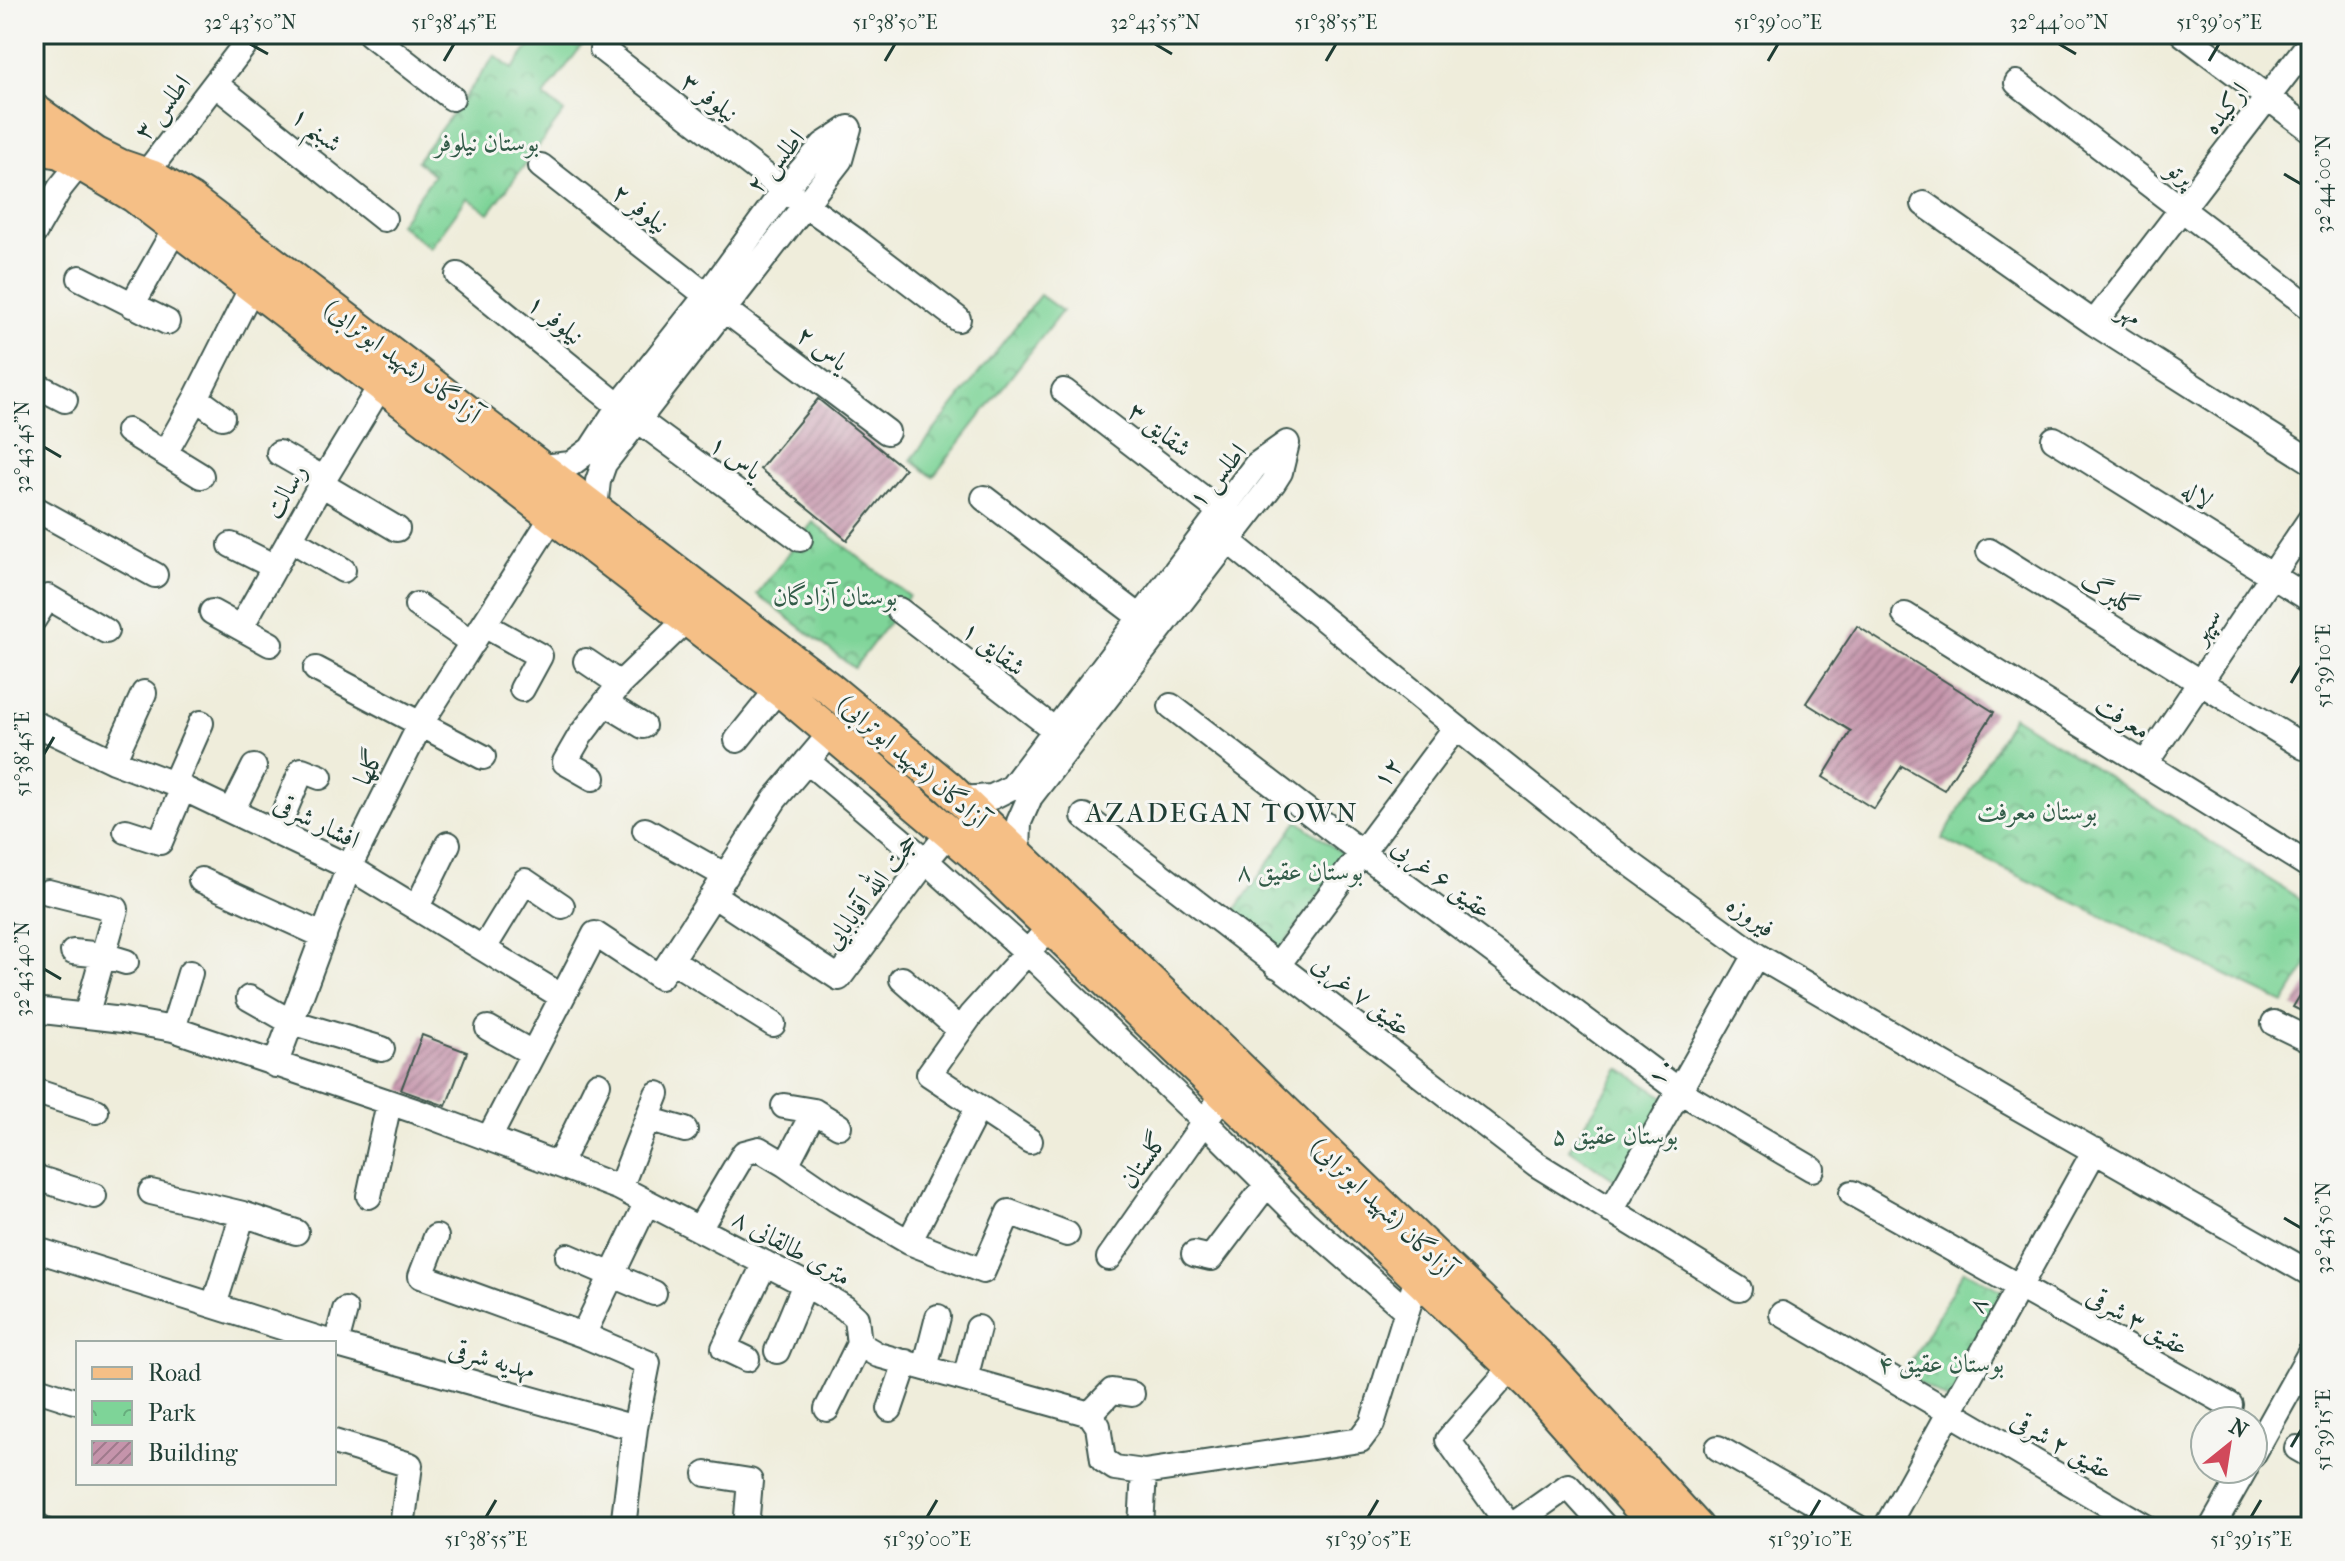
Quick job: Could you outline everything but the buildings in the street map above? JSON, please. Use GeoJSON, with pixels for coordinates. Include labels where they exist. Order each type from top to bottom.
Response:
{"type":"FeatureCollection","features":[{"type":"Feature","properties":{"kind":"main road","name":"آزادگان (شهید ابوترابی)"},"geometry":{"type":"LineString","coordinates":[[34,110],[139,186],[175,229],[784,694],[973,853],[1531,1385],[1657,1527]]}},
{"type":"Feature","properties":{"kind":"main road","name":"آزادگان (شهید ابوترابی)"},"geometry":{"type":"LineString","coordinates":[[34,147],[60,152],[139,186],[160,181],[191,200],[809,672],[959,799],[1544,1361],[1697,1527]]}},
{"type":"Feature","properties":{"kind":"main road"},"geometry":{"type":"LineString","coordinates":[[784,694],[809,672]]}},
{"type":"Feature","properties":{"kind":"street","name":"اطلس ۳"},"geometry":{"type":"LineString","coordinates":[[139,186],[253,34]]}},
{"type":"Feature","properties":{"kind":"street"},"geometry":{"type":"LineString","coordinates":[[370,34],[452,98]]}},
{"type":"Feature","properties":{"kind":"street"},"geometry":{"type":"LineString","coordinates":[[2183,34],[2311,130]]}},
{"type":"Feature","properties":{"kind":"street","name":"ارکیده"},"geometry":{"type":"LineString","coordinates":[[2094,323],[2311,41]]}},
{"type":"Feature","properties":{"kind":"street","name":"نیلوفر ۳"},"geometry":{"type":"LineString","coordinates":[[602,49],[806,207],[855,240],[958,319]]}},
{"type":"Feature","properties":{"kind":"street","name":"پرتو"},"geometry":{"type":"LineString","coordinates":[[2017,83],[2311,308]]}},
{"type":"Feature","properties":{"kind":"street","name":"شبنم ۱"},"geometry":{"type":"LineString","coordinates":[[215,84],[384,219]]}},
{"type":"Feature","properties":{"kind":"street","name":"اطلس ۲"},"geometry":{"type":"LineString","coordinates":[[542,467],[571,464],[629,414],[716,302],[806,207],[840,160],[849,128],[823,145],[784,190],[716,302]]}},
{"type":"Feature","properties":{"kind":"street"},"geometry":{"type":"LineString","coordinates":[[34,233],[60,188],[80,163]]}},
{"type":"Feature","properties":{"kind":"street","name":"نیلوفر ۲"},"geometry":{"type":"LineString","coordinates":[[541,166],[716,302]]}},
{"type":"Feature","properties":{"kind":"street","name":"مهر"},"geometry":{"type":"LineString","coordinates":[[1924,204],[2094,323],[2311,461]]}},
{"type":"Feature","properties":{"kind":"street"},"geometry":{"type":"LineString","coordinates":[[132,305],[175,229]]}},
{"type":"Feature","properties":{"kind":"street","name":"نیلوفر ۱"},"geometry":{"type":"LineString","coordinates":[[458,275],[629,414]]}},
{"type":"Feature","properties":{"kind":"street"},"geometry":{"type":"LineString","coordinates":[[80,278],[167,322]]}},
{"type":"Feature","properties":{"kind":"street"},"geometry":{"type":"LineString","coordinates":[[165,453],[252,287]]}},
{"type":"Feature","properties":{"kind":"street","name":"یاس ۲"},"geometry":{"type":"LineString","coordinates":[[716,302],[887,432]]}},
{"type":"Feature","properties":{"kind":"street"},"geometry":{"type":"LineString","coordinates":[[34,384],[65,400]]}},
{"type":"Feature","properties":{"kind":"street","name":"رسالت"},"geometry":{"type":"LineString","coordinates":[[241,627],[322,482],[381,385]]}},
{"type":"Feature","properties":{"kind":"street","name":"شقایق ۳"},"geometry":{"type":"LineString","coordinates":[[1064,391],[1220,526]]}},
{"type":"Feature","properties":{"kind":"street"},"geometry":{"type":"LineString","coordinates":[[196,398],[222,417]]}},
{"type":"Feature","properties":{"kind":"street","name":"اطلس ۲"},"geometry":{"type":"LineString","coordinates":[[595,508],[598,481],[604,464],[629,414]]}},
{"type":"Feature","properties":{"kind":"street","name":"یاس ۱"},"geometry":{"type":"LineString","coordinates":[[629,414],[800,539]]}},
{"type":"Feature","properties":{"kind":"street"},"geometry":{"type":"LineString","coordinates":[[128,431],[201,476]]}},
{"type":"Feature","properties":{"kind":"street","name":"لاله"},"geometry":{"type":"LineString","coordinates":[[2054,439],[2311,600]]}},
{"type":"Feature","properties":{"kind":"street"},"geometry":{"type":"LineString","coordinates":[[279,453],[397,529]]}},
{"type":"Feature","properties":{"kind":"street"},"geometry":{"type":"LineString","coordinates":[[984,498],[1140,617]]}},
{"type":"Feature","properties":{"kind":"street","name":"گلها"},"geometry":{"type":"LineString","coordinates":[[275,1065],[349,867],[421,723],[553,516]]}},
{"type":"Feature","properties":{"kind":"street"},"geometry":{"type":"LineString","coordinates":[[37,517],[155,575]]}},
{"type":"Feature","properties":{"kind":"street","name":"سپهر"},"geometry":{"type":"LineString","coordinates":[[2145,764],[2311,518]]}},
{"type":"Feature","properties":{"kind":"street","name":"اطلس ۱"},"geometry":{"type":"LineString","coordinates":[[959,799],[992,797],[1012,787],[1140,617],[1220,526]]}},
{"type":"Feature","properties":{"kind":"street","name":"اطلس ۱"},"geometry":{"type":"LineString","coordinates":[[1018,856],[1019,822],[1030,797],[1220,526]]}},
{"type":"Feature","properties":{"kind":"street","name":"فیروزه"},"geometry":{"type":"LineString","coordinates":[[1220,526],[1456,727],[1598,840],[1756,955],[2311,1274]]}},
{"type":"Feature","properties":{"kind":"street"},"geometry":{"type":"LineString","coordinates":[[290,539],[343,570]]}},
{"type":"Feature","properties":{"kind":"street"},"geometry":{"type":"LineString","coordinates":[[231,545],[275,567]]}},
{"type":"Feature","properties":{"kind":"street","name":"گلبرگ"},"geometry":{"type":"LineString","coordinates":[[1989,551],[2304,747]]}},
{"type":"Feature","properties":{"kind":"street"},"geometry":{"type":"LineString","coordinates":[[34,619],[48,597],[106,631]]}},
{"type":"Feature","properties":{"kind":"street"},"geometry":{"type":"LineString","coordinates":[[417,605],[478,634],[540,656],[522,689]]}},
{"type":"Feature","properties":{"kind":"street","name":"شقایق ۱"},"geometry":{"type":"LineString","coordinates":[[899,610],[1055,730]]}},
{"type":"Feature","properties":{"kind":"street"},"geometry":{"type":"LineString","coordinates":[[212,612],[270,644]]}},
{"type":"Feature","properties":{"kind":"street","name":"معرفت"},"geometry":{"type":"LineString","coordinates":[[1905,615],[2311,867]]}},
{"type":"Feature","properties":{"kind":"street"},"geometry":{"type":"LineString","coordinates":[[593,778],[565,762],[580,736],[612,694],[687,619]]}},
{"type":"Feature","properties":{"kind":"street"},"geometry":{"type":"LineString","coordinates":[[586,661],[643,726]]}},
{"type":"Feature","properties":{"kind":"street"},"geometry":{"type":"LineString","coordinates":[[316,669],[483,757]]}},
{"type":"Feature","properties":{"kind":"street"},"geometry":{"type":"LineString","coordinates":[[113,761],[144,693]]}},
{"type":"Feature","properties":{"kind":"street"},"geometry":{"type":"LineString","coordinates":[[737,740],[784,694]]}},
{"type":"Feature","properties":{"kind":"street","name":"عقیق ۶ غربی"},"geometry":{"type":"LineString","coordinates":[[1171,706],[1681,1092],[1812,1169]]}},
{"type":"Feature","properties":{"kind":"street"},"geometry":{"type":"LineString","coordinates":[[126,831],[160,842],[201,723]]}},
{"type":"Feature","properties":{"kind":"street","name":"۱۲"},"geometry":{"type":"LineString","coordinates":[[1277,966],[1456,727]]}},
{"type":"Feature","properties":{"kind":"street"},"geometry":{"type":"LineString","coordinates":[[489,1138],[595,934],[660,977],[775,799],[831,733]]}},
{"type":"Feature","properties":{"kind":"street","name":"افشار شرقی"},"geometry":{"type":"LineString","coordinates":[[37,734],[179,786],[349,867],[561,996]]}},
{"type":"Feature","properties":{"kind":"street"},"geometry":{"type":"LineString","coordinates":[[807,761],[926,861],[1027,952],[1305,1222],[1407,1311]]}},
{"type":"Feature","properties":{"kind":"street"},"geometry":{"type":"LineString","coordinates":[[232,811],[254,767]]}},
{"type":"Feature","properties":{"kind":"street"},"geometry":{"type":"LineString","coordinates":[[276,831],[302,770],[320,777]]}},
{"type":"Feature","properties":{"kind":"street","name":"عقیق ۷ غربی"},"geometry":{"type":"LineString","coordinates":[[1084,816],[1536,1164],[1739,1289]]}},
{"type":"Feature","properties":{"kind":"street"},"geometry":{"type":"LineString","coordinates":[[645,830],[719,885]]}},
{"type":"Feature","properties":{"kind":"street","name":"حجت الله آقابابایی"},"geometry":{"type":"LineString","coordinates":[[719,885],[839,978],[949,833]]}},
{"type":"Feature","properties":{"kind":"street"},"geometry":{"type":"LineString","coordinates":[[417,907],[448,844]]}},
{"type":"Feature","properties":{"kind":"street"},"geometry":{"type":"LineString","coordinates":[[201,880],[324,936]]}},
{"type":"Feature","properties":{"kind":"street"},"geometry":{"type":"LineString","coordinates":[[484,948],[525,881],[562,906]]}},
{"type":"Feature","properties":{"kind":"street"},"geometry":{"type":"LineString","coordinates":[[48,892],[116,909],[115,958],[86,1016]]}},
{"type":"Feature","properties":{"kind":"street"},"geometry":{"type":"LineString","coordinates":[[1030,1141],[929,1074],[960,1030],[1050,927]]}},
{"type":"Feature","properties":{"kind":"street"},"geometry":{"type":"LineString","coordinates":[[73,952],[115,958]]}},
{"type":"Feature","properties":{"kind":"street","name":"۱۰"},"geometry":{"type":"LineString","coordinates":[[1611,1211],[1756,955]]}},
{"type":"Feature","properties":{"kind":"street"},"geometry":{"type":"LineString","coordinates":[[671,960],[773,1024]]}},
{"type":"Feature","properties":{"kind":"street"},"geometry":{"type":"LineString","coordinates":[[173,1029],[190,973]]}},
{"type":"Feature","properties":{"kind":"street"},"geometry":{"type":"LineString","coordinates":[[902,979],[960,1030]]}},
{"type":"Feature","properties":{"kind":"street"},"geometry":{"type":"LineString","coordinates":[[249,998],[291,1022],[382,1049]]}},
{"type":"Feature","properties":{"kind":"street","name":"۸ متری طالقانی"},"geometry":{"type":"LineString","coordinates":[[34,1010],[173,1029],[489,1138],[620,1188],[845,1308],[856,1318],[859,1344]]}},
{"type":"Feature","properties":{"kind":"street"},"geometry":{"type":"LineString","coordinates":[[2274,1023],[2311,1041]]}},
{"type":"Feature","properties":{"kind":"street"},"geometry":{"type":"LineString","coordinates":[[488,1028],[532,1053]]}},
{"type":"Feature","properties":{"kind":"street"},"geometry":{"type":"LineString","coordinates":[[559,1164],[598,1084]]}},
{"type":"Feature","properties":{"kind":"street"},"geometry":{"type":"LineString","coordinates":[[34,1091],[96,1111]]}},
{"type":"Feature","properties":{"kind":"street"},"geometry":{"type":"LineString","coordinates":[[620,1188],[657,1094]]}},
{"type":"Feature","properties":{"kind":"street","name":"گلستان"},"geometry":{"type":"LineString","coordinates":[[1109,1258],[1224,1094]]}},
{"type":"Feature","properties":{"kind":"street"},"geometry":{"type":"LineString","coordinates":[[369,1196],[389,1103]]}},
{"type":"Feature","properties":{"kind":"street"},"geometry":{"type":"LineString","coordinates":[[784,1106],[814,1111],[839,1126]]}},
{"type":"Feature","properties":{"kind":"street"},"geometry":{"type":"LineString","coordinates":[[909,1242],[978,1108]]}},
{"type":"Feature","properties":{"kind":"street"},"geometry":{"type":"LineString","coordinates":[[786,1165],[814,1111]]}},
{"type":"Feature","properties":{"kind":"street"},"geometry":{"type":"LineString","coordinates":[[647,1119],[685,1130]]}},
{"type":"Feature","properties":{"kind":"street"},"geometry":{"type":"LineString","coordinates":[[699,1229],[744,1153],[759,1149],[909,1242],[983,1271],[1009,1212],[1067,1234]]}},
{"type":"Feature","properties":{"kind":"street","name":"۸"},"geometry":{"type":"LineString","coordinates":[[1886,1527],[2095,1150]]}},
{"type":"Feature","properties":{"kind":"street"},"geometry":{"type":"LineString","coordinates":[[34,1177],[94,1196]]}},
{"type":"Feature","properties":{"kind":"street"},"geometry":{"type":"LineString","coordinates":[[1194,1254],[1211,1258],[1267,1184]]}},
{"type":"Feature","properties":{"kind":"street"},"geometry":{"type":"LineString","coordinates":[[151,1192],[243,1214],[296,1232]]}},
{"type":"Feature","properties":{"kind":"street","name":"عقیق ۳ شرقی"},"geometry":{"type":"LineString","coordinates":[[1852,1193],[2230,1405]]}},
{"type":"Feature","properties":{"kind":"street"},"geometry":{"type":"LineString","coordinates":[[583,1335],[647,1202]]}},
{"type":"Feature","properties":{"kind":"street"},"geometry":{"type":"LineString","coordinates":[[214,1305],[243,1214]]}},
{"type":"Feature","properties":{"kind":"street"},"geometry":{"type":"LineString","coordinates":[[436,1237],[421,1276],[583,1335],[648,1363],[635,1428],[623,1527]]}},
{"type":"Feature","properties":{"kind":"street","name":"مهدیه شرقی"},"geometry":{"type":"LineString","coordinates":[[34,1249],[325,1341]]}},
{"type":"Feature","properties":{"kind":"street"},"geometry":{"type":"LineString","coordinates":[[568,1256],[654,1293]]}},
{"type":"Feature","properties":{"kind":"street"},"geometry":{"type":"LineString","coordinates":[[747,1359],[724,1348],[765,1263]]}},
{"type":"Feature","properties":{"kind":"street"},"geometry":{"type":"LineString","coordinates":[[827,1409],[859,1344],[878,1355],[1090,1414],[1098,1426],[1103,1460],[1115,1468],[1144,1472],[1360,1440],[1372,1424],[1417,1278]]}},
{"type":"Feature","properties":{"kind":"street"},"geometry":{"type":"LineString","coordinates":[[777,1351],[805,1284]]}},
{"type":"Feature","properties":{"kind":"street"},"geometry":{"type":"LineString","coordinates":[[335,1341],[345,1310]]}},
{"type":"Feature","properties":{"kind":"street","name":"عقیق ۲ شرقی"},"geometry":{"type":"LineString","coordinates":[[1782,1314],[2146,1527]]}},
{"type":"Feature","properties":{"kind":"street"},"geometry":{"type":"LineString","coordinates":[[890,1409],[916,1365],[938,1317]]}},
{"type":"Feature","properties":{"kind":"street"},"geometry":{"type":"LineString","coordinates":[[965,1379],[978,1328]]}},
{"type":"Feature","properties":{"kind":"street","name":"مهدیه شرقی"},"geometry":{"type":"LineString","coordinates":[[336,1345],[635,1428]]}},
{"type":"Feature","properties":{"kind":"street"},"geometry":{"type":"LineString","coordinates":[[2269,1426],[2311,1351]]}},
{"type":"Feature","properties":{"kind":"street"},"geometry":{"type":"LineString","coordinates":[[1512,1367],[1448,1440],[1510,1527],[1568,1486],[1584,1446]]}},
{"type":"Feature","properties":{"kind":"street"},"geometry":{"type":"LineString","coordinates":[[34,1388],[76,1401]]}},
{"type":"Feature","properties":{"kind":"street"},"geometry":{"type":"LineString","coordinates":[[1090,1414],[1112,1391],[1132,1394]]}},
{"type":"Feature","properties":{"kind":"street"},"geometry":{"type":"LineString","coordinates":[[336,1443],[410,1465],[402,1527]]}},
{"type":"Feature","properties":{"kind":"street"},"geometry":{"type":"LineString","coordinates":[[1718,1448],[1857,1527]]}},
{"type":"Feature","properties":{"kind":"street"},"geometry":{"type":"LineString","coordinates":[[1141,1527],[1144,1472]]}},
{"type":"Feature","properties":{"kind":"street"},"geometry":{"type":"LineString","coordinates":[[706,1474],[750,1481],[746,1527]]}},
{"type":"Feature","properties":{"kind":"street"},"geometry":{"type":"LineString","coordinates":[[2212,1527],[2236,1485]]}},
{"type":"Feature","properties":{"kind":"street"},"geometry":{"type":"LineString","coordinates":[[1568,1486],[1605,1527]]}},
{"type":"Feature","properties":{"kind":"street"},"geometry":{"type":"LineString","coordinates":[[34,1526],[40,1527]]}},
{"type":"Feature","properties":{"kind":"green space","name":"بوستان نیلوفر"},"geometry":{"type":"Polygon","coordinates":[[[539,34],[589,36],[544,96],[564,112],[489,213],[467,198],[430,248],[399,224],[434,175],[417,161],[495,56],[512,69],[539,34]]]}},
{"type":"Feature","properties":{"kind":"green space"},"geometry":{"type":"Polygon","coordinates":[[[1040,295],[1062,311],[933,477],[911,460],[1040,295]]]}},
{"type":"Feature","properties":{"kind":"green space","name":"بوستان آزادگان"},"geometry":{"type":"Polygon","coordinates":[[[813,522],[909,596],[854,668],[757,594],[813,522]]]}},
{"type":"Feature","properties":{"kind":"green space","name":"بوستان معرفت"},"geometry":{"type":"Polygon","coordinates":[[[2013,716],[2311,906],[2311,959],[2284,1003],[1942,839],[2013,716]]]}},
{"type":"Feature","properties":{"kind":"green space","name":"بوستان عقیق ۸"},"geometry":{"type":"Polygon","coordinates":[[[1298,821],[1348,858],[1277,953],[1229,919],[1298,821]]]}},
{"type":"Feature","properties":{"kind":"green space","name":"بوستان عقیق ۵"},"geometry":{"type":"Polygon","coordinates":[[[1620,1069],[1671,1101],[1621,1184],[1569,1149],[1620,1069]]]}},
{"type":"Feature","properties":{"kind":"green space","name":"بوستان عقیق ۴"},"geometry":{"type":"Polygon","coordinates":[[[1964,1270],[2009,1295],[1950,1401],[1904,1374],[1964,1270]]]}},
{"type":"Feature","properties":{"kind":"district","name":"AZADEGAN TOWN"},"geometry":{"type":"Point","coordinates":[1222,812]}}]}
